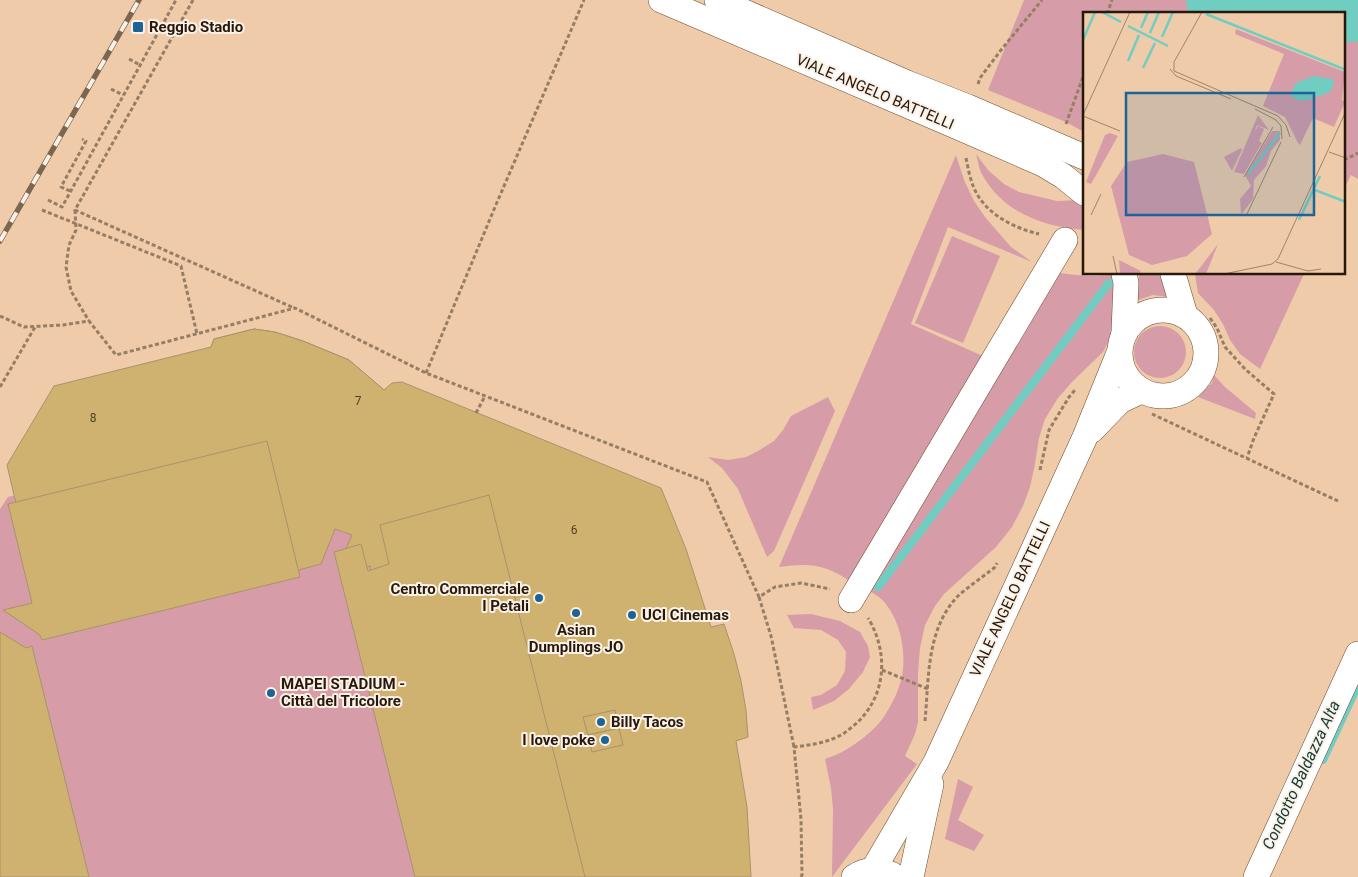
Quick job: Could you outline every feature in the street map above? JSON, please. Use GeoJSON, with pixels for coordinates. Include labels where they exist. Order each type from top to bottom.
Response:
{"type":"FeatureCollection","features":[{"type":"Feature","properties":{"kind":"street","name":"VIALE ANGELO BATTELLI"},"geometry":{"type":"LineString","coordinates":[[660,0],[1043,164],[1063,176],[1083,192]]}},
{"type":"Feature","properties":{"kind":"street","name":"VIALE ANGELO BATTELLI"},"geometry":{"type":"LineString","coordinates":[[717,0],[907,83],[1058,145],[1083,158]]}},
{"type":"Feature","properties":{"kind":"street"},"geometry":{"type":"LineString","coordinates":[[851,600],[1065,240]]}},
{"type":"Feature","properties":{"kind":"street","name":"VIALE ANGELO BATTELLI"},"geometry":{"type":"LineString","coordinates":[[1124,275],[1126,283],[1122,368],[1145,402]]}},
{"type":"Feature","properties":{"kind":"street"},"geometry":{"type":"LineString","coordinates":[[1145,402],[1151,395],[1163,397],[1176,394],[1188,388],[1198,379],[1204,366],[1206,353],[1204,338],[1196,325],[1196,315],[1174,275]]}},
{"type":"Feature","properties":{"kind":"street","name":"VIALE ANGELO BATTELLI"},"geometry":{"type":"LineString","coordinates":[[863,873],[936,762],[1085,437],[1122,342],[1133,320],[1145,313],[1158,309],[1196,315]]}},
{"type":"Feature","properties":{"kind":"street","name":"VIALE ANGELO BATTELLI"},"geometry":{"type":"LineString","coordinates":[[1085,437],[1120,401],[1145,402]]}},
{"type":"Feature","properties":{"kind":"street"},"geometry":{"type":"LineString","coordinates":[[1256,877],[1358,654]]}},
{"type":"Feature","properties":{"kind":"street","name":"VIALE ANGELO BATTELLI"},"geometry":{"type":"LineString","coordinates":[[910,877],[936,762]]}},
{"type":"Feature","properties":{"kind":"street","name":"VIALE ANGELO BATTELLI"},"geometry":{"type":"LineString","coordinates":[[863,873],[888,872],[896,877]]}},
{"type":"Feature","properties":{"kind":"path"},"geometry":{"type":"LineString","coordinates":[[48,200],[62,207],[176,0]]}},
{"type":"Feature","properties":{"kind":"path"},"geometry":{"type":"LineString","coordinates":[[193,0],[75,210],[76,230],[69,245],[66,267],[71,291],[89,321],[116,355],[295,308]]}},
{"type":"Feature","properties":{"kind":"path"},"geometry":{"type":"LineString","coordinates":[[426,373],[584,0]]}},
{"type":"Feature","properties":{"kind":"path"},"geometry":{"type":"LineString","coordinates":[[1108,12],[1112,0]]}},
{"type":"Feature","properties":{"kind":"path"},"geometry":{"type":"LineString","coordinates":[[150,21],[161,26]]}},
{"type":"Feature","properties":{"kind":"path"},"geometry":{"type":"LineString","coordinates":[[129,59],[140,65]]}},
{"type":"Feature","properties":{"kind":"path"},"geometry":{"type":"LineString","coordinates":[[1058,145],[1083,77]]}},
{"type":"Feature","properties":{"kind":"path"},"geometry":{"type":"LineString","coordinates":[[112,89],[124,95]]}},
{"type":"Feature","properties":{"kind":"path"},"geometry":{"type":"LineString","coordinates":[[70,191],[61,187],[86,141],[82,139]]}},
{"type":"Feature","properties":{"kind":"path"},"geometry":{"type":"LineString","coordinates":[[1346,159],[1358,154]]}},
{"type":"Feature","properties":{"kind":"path"},"geometry":{"type":"LineString","coordinates":[[42,210],[181,266],[197,334]]}},
{"type":"Feature","properties":{"kind":"path"},"geometry":{"type":"LineString","coordinates":[[75,210],[295,308],[426,373],[708,482],[759,597],[771,636],[794,747],[801,819],[801,877]]}},
{"type":"Feature","properties":{"kind":"path"},"geometry":{"type":"LineString","coordinates":[[1196,315],[1217,328],[1225,347],[1245,369],[1274,394],[1247,458]]}},
{"type":"Feature","properties":{"kind":"path"},"geometry":{"type":"LineString","coordinates":[[0,316],[24,327],[63,325],[89,321]]}},
{"type":"Feature","properties":{"kind":"path"},"geometry":{"type":"LineString","coordinates":[[0,387],[36,326]]}},
{"type":"Feature","properties":{"kind":"path"},"geometry":{"type":"LineString","coordinates":[[476,413],[485,396]]}},
{"type":"Feature","properties":{"kind":"path"},"geometry":{"type":"LineString","coordinates":[[1145,402],[1155,415],[1338,501]]}},
{"type":"Feature","properties":{"kind":"path"},"geometry":{"type":"LineString","coordinates":[[925,722],[932,647],[942,620],[958,597],[995,567]]}},
{"type":"Feature","properties":{"kind":"path"},"geometry":{"type":"LineString","coordinates":[[759,597],[775,587],[801,583],[828,588],[851,600],[869,620],[880,644],[882,670],[876,696],[862,719],[841,735],[816,744],[794,747]]}},
{"type":"Feature","properties":{"kind":"path"},"geometry":{"type":"LineString","coordinates":[[882,670],[928,689]]}},
{"type":"Feature","properties":{"kind":"shaded area"},"geometry":{"type":"Polygon","coordinates":[[[1024,0],[1358,0],[1358,179],[1351,175],[1346,185],[1346,12],[1083,12],[1083,131],[1066,122],[988,90],[1024,0]]]}},
{"type":"Feature","properties":{"kind":"shaded area"},"geometry":{"type":"Polygon","coordinates":[[[976,154],[989,171],[1004,184],[1019,192],[1057,201],[1081,200],[1083,203],[1083,230],[1054,226],[1026,216],[1014,209],[992,189],[980,168],[976,154]]]}},
{"type":"Feature","properties":{"kind":"shaded area"},"geometry":{"type":"Polygon","coordinates":[[[956,155],[964,180],[974,201],[985,217],[1011,247],[1032,262],[948,227],[911,324],[985,357],[851,582],[833,571],[816,566],[779,567],[956,155]]]}},
{"type":"Feature","properties":{"kind":"shaded area"},"geometry":{"type":"Polygon","coordinates":[[[952,236],[1000,256],[963,343],[915,323],[952,236]]]}},
{"type":"Feature","properties":{"kind":"shaded area"},"geometry":{"type":"Polygon","coordinates":[[[1053,272],[1092,276],[1116,275],[1116,320],[1110,339],[1103,352],[1058,398],[1045,419],[1039,438],[1030,487],[1012,527],[996,547],[944,594],[925,625],[920,648],[918,673],[918,722],[905,756],[917,764],[832,877],[833,809],[825,759],[853,745],[879,723],[896,695],[903,669],[901,636],[892,613],[883,600],[861,586],[1053,272]]]}},
{"type":"Feature","properties":{"kind":"shaded area"},"geometry":{"type":"Polygon","coordinates":[[[1139,275],[1162,275],[1168,297],[1153,295],[1138,300],[1139,275]]]}},
{"type":"Feature","properties":{"kind":"shaded area"},"geometry":{"type":"Polygon","coordinates":[[[1195,275],[1304,275],[1260,369],[1240,354],[1214,310],[1198,293],[1195,275]]]}},
{"type":"Feature","properties":{"kind":"shaded area"},"geometry":{"type":"Polygon","coordinates":[[[1155,326],[1165,326],[1179,333],[1186,347],[1186,357],[1179,371],[1165,378],[1155,378],[1145,374],[1138,367],[1134,357],[1134,347],[1138,337],[1145,330],[1155,326]]]}},
{"type":"Feature","properties":{"kind":"shaded area"},"geometry":{"type":"Polygon","coordinates":[[[1214,375],[1225,387],[1256,413],[1255,419],[1198,397],[1212,383],[1214,375]]]}},
{"type":"Feature","properties":{"kind":"shaded area"},"geometry":{"type":"Polygon","coordinates":[[[828,397],[835,411],[774,551],[767,557],[738,489],[722,468],[708,457],[728,460],[746,457],[758,451],[774,441],[791,416],[828,397]]]}},
{"type":"Feature","properties":{"kind":"shaded area","name":"MAPEI STADIUM - Città del Tricolore"},"geometry":{"type":"Polygon","coordinates":[[[267,437],[491,497],[589,877],[0,877],[0,509],[8,497],[267,437]]]}},
{"type":"Feature","properties":{"kind":"shaded area"},"geometry":{"type":"Polygon","coordinates":[[[811,614],[840,621],[860,632],[868,646],[870,657],[863,672],[849,689],[834,701],[813,710],[811,697],[821,695],[837,685],[845,671],[846,652],[838,640],[821,630],[794,628],[787,615],[811,614]]]}},
{"type":"Feature","properties":{"kind":"shaded area"},"geometry":{"type":"Polygon","coordinates":[[[958,779],[973,787],[958,820],[984,835],[974,851],[945,839],[958,779]]]}},
{"type":"Feature","properties":{"kind":"water"},"geometry":{"type":"Polygon","coordinates":[[[1186,0],[1358,0],[1358,41],[1346,43],[1346,12],[1188,12],[1186,0]]]}},
{"type":"Feature","properties":{"kind":"building"},"geometry":{"type":"Polygon","coordinates":[[[254,329],[275,332],[303,341],[349,360],[384,390],[405,418],[407,431],[392,450],[371,451],[335,443],[298,421],[251,404],[222,376],[208,355],[214,339],[254,329]]]}},
{"type":"Feature","properties":{"kind":"building","name":"Centro Commerciale I Petali"},"geometry":{"type":"Polygon","coordinates":[[[254,329],[275,332],[303,341],[349,360],[384,390],[392,383],[402,382],[661,488],[686,549],[711,627],[724,624],[741,681],[748,737],[736,741],[747,807],[751,877],[438,877],[370,566],[350,570],[345,551],[352,535],[335,529],[321,564],[295,571],[290,552],[41,611],[7,465],[54,386],[211,347],[214,339],[254,329]]]}},
{"type":"Feature","properties":{"kind":"building"},"geometry":{"type":"Polygon","coordinates":[[[267,441],[300,577],[42,640],[40,635],[3,610],[32,603],[8,504],[267,441]]]}},
{"type":"Feature","properties":{"kind":"building"},"geometry":{"type":"Polygon","coordinates":[[[489,495],[585,877],[415,877],[334,552],[361,544],[368,571],[389,564],[380,525],[489,495]]]}},
{"type":"Feature","properties":{"kind":"building"},"geometry":{"type":"Polygon","coordinates":[[[0,632],[26,648],[32,646],[89,877],[0,877],[0,632]]]}},
{"type":"Feature","properties":{"kind":"building","name":"Billy Tacos"},"geometry":{"type":"Polygon","coordinates":[[[615,710],[619,728],[588,735],[583,717],[615,710]]]}},
{"type":"Feature","properties":{"kind":"building","name":"I love poke"},"geometry":{"type":"Polygon","coordinates":[[[619,728],[623,745],[592,752],[588,735],[619,728]]]}},
{"type":"Feature","properties":{"kind":"waterway"},"geometry":{"type":"LineString","coordinates":[[878,587],[1109,283]]}},
{"type":"Feature","properties":{"kind":"waterway","name":"Condotto Baldazza Alta"},"geometry":{"type":"LineString","coordinates":[[1323,760],[1358,685]]}},
{"type":"Feature","properties":{"kind":"railway"},"geometry":{"type":"LineString","coordinates":[[0,241],[139,0]]}},
{"type":"Feature","properties":{"kind":"place","name":"Reggio Stadio"},"geometry":{"type":"Point","coordinates":[138,27]}},
{"type":"Feature","properties":{"kind":"place","name":"Centro Commerciale I Petali"},"geometry":{"type":"Point","coordinates":[539,598]}},
{"type":"Feature","properties":{"kind":"place","name":"Asian Dumplings JO"},"geometry":{"type":"Point","coordinates":[576,613]}},
{"type":"Feature","properties":{"kind":"place","name":"UCI Cinemas"},"geometry":{"type":"Point","coordinates":[632,615]}},
{"type":"Feature","properties":{"kind":"place","name":"MAPEI STADIUM - Città del Tricolore"},"geometry":{"type":"Point","coordinates":[271,693]}},
{"type":"Feature","properties":{"kind":"place","name":"Billy Tacos"},"geometry":{"type":"Point","coordinates":[601,722]}},
{"type":"Feature","properties":{"kind":"place","name":"I love poke"},"geometry":{"type":"Point","coordinates":[605,740]}}]}
